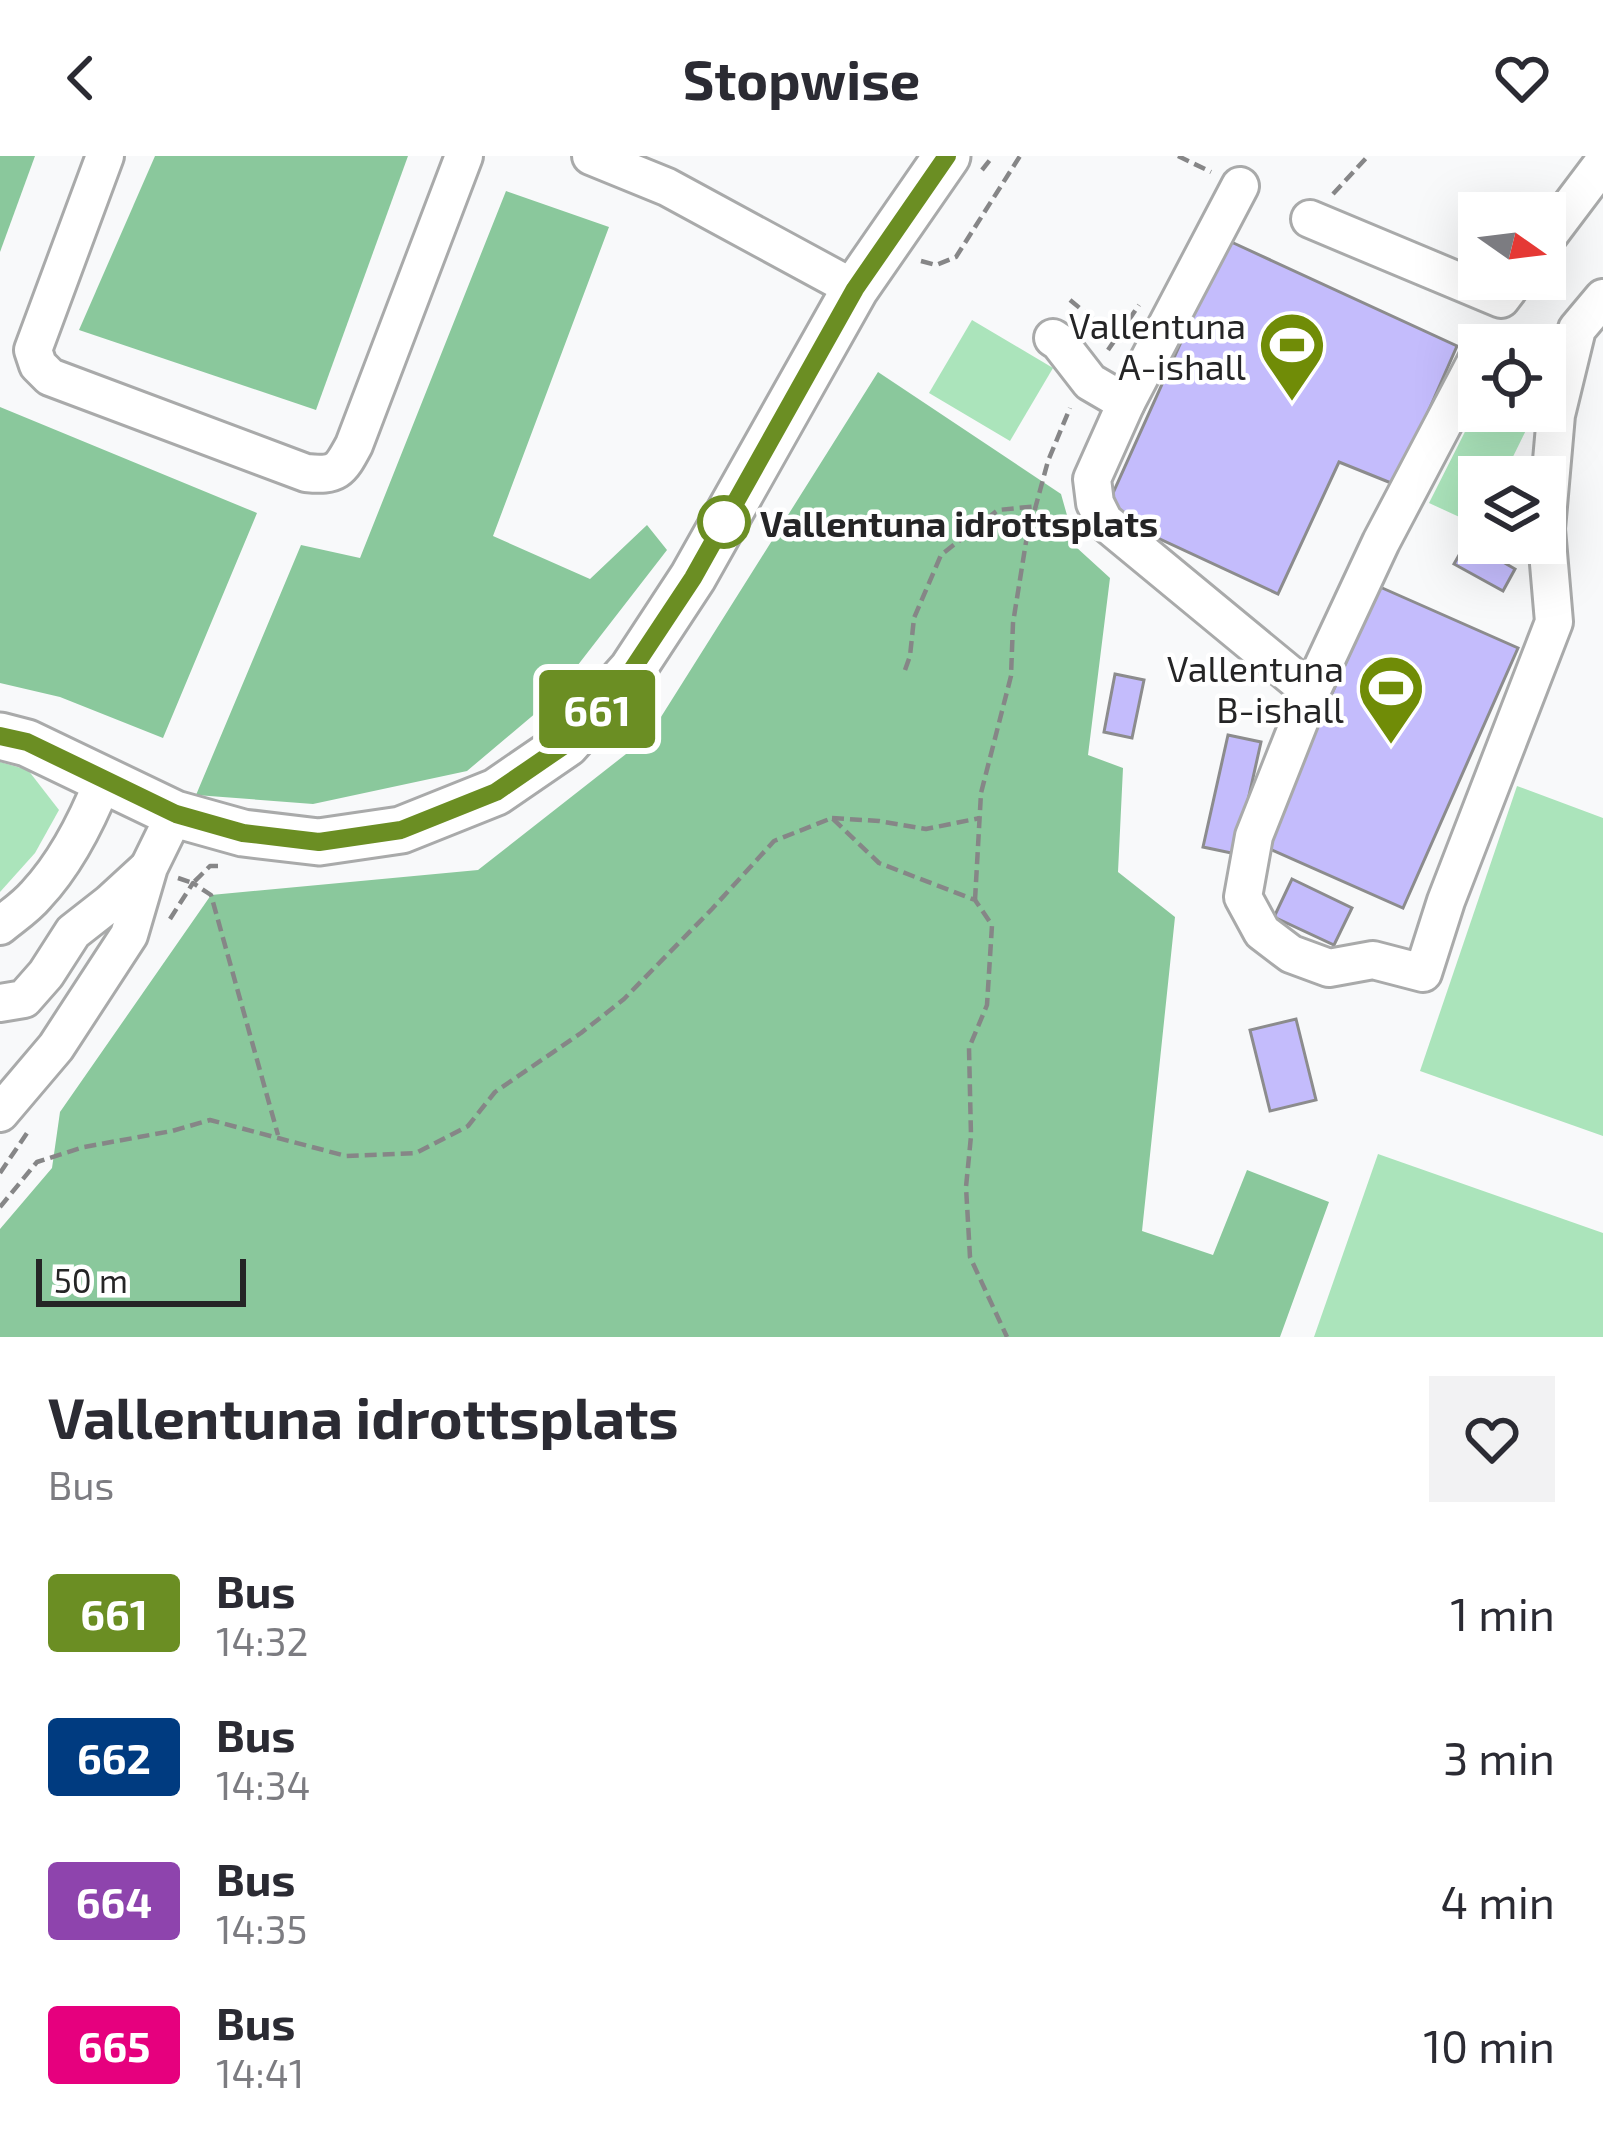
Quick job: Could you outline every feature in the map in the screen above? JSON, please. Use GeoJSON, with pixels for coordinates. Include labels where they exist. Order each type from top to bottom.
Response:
{"type":"FeatureCollection","features":[{"type":"Feature","properties":{"kind":"main road"},"geometry":{"type":"LineString","coordinates":[[0,736],[27,742],[176,814],[243,833],[319,842],[401,830],[496,792],[566,744],[632,670],[693,578],[855,289],[947,156]]}},
{"type":"Feature","properties":{"kind":"street"},"geometry":{"type":"LineString","coordinates":[[105,156],[33,350],[38,365],[50,377],[307,473],[327,475],[342,467],[354,445],[464,156]]}},
{"type":"Feature","properties":{"kind":"street"},"geometry":{"type":"LineString","coordinates":[[591,156],[667,187],[855,289]]}},
{"type":"Feature","properties":{"kind":"street"},"geometry":{"type":"LineString","coordinates":[[1566,211],[1602,160]]}},
{"type":"Feature","properties":{"kind":"street"},"geometry":{"type":"LineString","coordinates":[[1240,185],[1126,403],[1092,479],[1095,503],[1104,521],[1311,692]]}},
{"type":"Feature","properties":{"kind":"street"},"geometry":{"type":"LineString","coordinates":[[1310,219],[1458,271]]}},
{"type":"Feature","properties":{"kind":"street"},"geometry":{"type":"LineString","coordinates":[[1458,396],[1381,542],[1311,692],[1254,836],[1243,897],[1262,932],[1291,954],[1329,968],[1373,960],[1423,974],[1446,901],[1554,622],[1546,529],[1556,415],[1576,329],[1603,298]]}},
{"type":"Feature","properties":{"kind":"street"},"geometry":{"type":"LineString","coordinates":[[1053,338],[1090,382],[1126,403]]}},
{"type":"Feature","properties":{"kind":"street"},"geometry":{"type":"LineString","coordinates":[[0,926],[35,896],[65,857],[103,781]]}},
{"type":"Feature","properties":{"kind":"street"},"geometry":{"type":"LineString","coordinates":[[0,1113],[56,1047],[129,935],[149,867],[176,814]]}},
{"type":"Feature","properties":{"kind":"street"},"geometry":{"type":"LineString","coordinates":[[0,1003],[24,999],[73,932],[149,867]]}},
{"type":"Feature","properties":{"kind":"path"},"geometry":{"type":"LineString","coordinates":[[885,242],[937,265],[956,256],[1020,156]]}},
{"type":"Feature","properties":{"kind":"path"},"geometry":{"type":"LineString","coordinates":[[1178,156],[1240,185]]}},
{"type":"Feature","properties":{"kind":"path"},"geometry":{"type":"LineString","coordinates":[[1310,219],[1368,156]]}},
{"type":"Feature","properties":{"kind":"path"},"geometry":{"type":"LineString","coordinates":[[1070,300],[1115,337]]}},
{"type":"Feature","properties":{"kind":"path"},"geometry":{"type":"LineString","coordinates":[[905,670],[914,618],[940,555],[998,510],[1038,506]]}},
{"type":"Feature","properties":{"kind":"path"},"geometry":{"type":"LineString","coordinates":[[975,900],[981,793],[1011,676],[1013,623],[1026,542]]}},
{"type":"Feature","properties":{"kind":"path"},"geometry":{"type":"LineString","coordinates":[[0,1207],[37,1162],[210,1120],[346,1156],[416,1153],[468,1126],[495,1092],[624,999],[773,841],[832,818],[926,829],[980,818]]}},
{"type":"Feature","properties":{"kind":"path"},"geometry":{"type":"LineString","coordinates":[[832,818],[879,863],[975,900],[992,925],[987,1004],[969,1048],[971,1136],[966,1187],[970,1257],[1007,1337]]}},
{"type":"Feature","properties":{"kind":"path"},"geometry":{"type":"LineString","coordinates":[[193,884],[211,895],[278,1136]]}},
{"type":"Feature","properties":{"kind":"green space"},"geometry":{"type":"Polygon","coordinates":[[[0,156],[35,156],[0,252],[0,156]]]}},
{"type":"Feature","properties":{"kind":"green space"},"geometry":{"type":"Polygon","coordinates":[[[155,156],[408,156],[316,410],[79,330],[155,156]]]}},
{"type":"Feature","properties":{"kind":"green space"},"geometry":{"type":"Polygon","coordinates":[[[506,191],[609,227],[493,536],[590,579],[647,525],[667,550],[550,701],[467,771],[313,804],[196,795],[301,545],[360,558],[506,191]]]}},
{"type":"Feature","properties":{"kind":"green space"},"geometry":{"type":"Polygon","coordinates":[[[972,320],[1053,368],[1010,441],[929,393],[972,320]]]}},
{"type":"Feature","properties":{"kind":"green space"},"geometry":{"type":"Polygon","coordinates":[[[878,372],[1061,494],[1076,547],[1110,578],[1088,755],[1123,768],[1118,872],[1175,917],[1142,1231],[1213,1255],[1247,1170],[1329,1202],[1280,1337],[0,1337],[0,1229],[52,1168],[60,1112],[211,895],[478,870],[649,736],[878,372]]]}},
{"type":"Feature","properties":{"kind":"green space"},"geometry":{"type":"Polygon","coordinates":[[[0,407],[257,513],[163,738],[60,697],[0,683],[0,407]]]}},
{"type":"Feature","properties":{"kind":"green space"},"geometry":{"type":"Polygon","coordinates":[[[1465,432],[1525,432],[1513,456],[1458,456],[1458,516],[1429,503],[1465,432]]]}},
{"type":"Feature","properties":{"kind":"green space"},"geometry":{"type":"Polygon","coordinates":[[[0,762],[28,770],[59,810],[35,853],[0,892],[0,762]]]}},
{"type":"Feature","properties":{"kind":"green space"},"geometry":{"type":"Polygon","coordinates":[[[1517,786],[1603,818],[1603,1136],[1420,1071],[1517,786]]]}},
{"type":"Feature","properties":{"kind":"green space"},"geometry":{"type":"Polygon","coordinates":[[[1378,1154],[1603,1233],[1603,1337],[1314,1337],[1378,1154]]]}},
{"type":"Feature","properties":{"kind":"building","name":"Vallentuna A-ishall"},"geometry":{"type":"Polygon","coordinates":[[[1227,240],[1457,346],[1396,485],[1339,462],[1278,594],[1104,513],[1227,240]]]}},
{"type":"Feature","properties":{"kind":"building"},"geometry":{"type":"Polygon","coordinates":[[[1458,557],[1458,564],[1506,564],[1515,569],[1503,591],[1454,564],[1458,557]]]}},
{"type":"Feature","properties":{"kind":"building","name":"Vallentuna B-ishall"},"geometry":{"type":"Polygon","coordinates":[[[1380,587],[1518,648],[1403,908],[1263,846],[1380,587]]]}},
{"type":"Feature","properties":{"kind":"building"},"geometry":{"type":"Polygon","coordinates":[[[1115,674],[1144,680],[1132,738],[1104,732],[1115,674]]]}},
{"type":"Feature","properties":{"kind":"building"},"geometry":{"type":"Polygon","coordinates":[[[1228,735],[1261,742],[1236,854],[1203,847],[1228,735]]]}},
{"type":"Feature","properties":{"kind":"building"},"geometry":{"type":"Polygon","coordinates":[[[1292,879],[1352,908],[1334,945],[1274,917],[1292,879]]]}},
{"type":"Feature","properties":{"kind":"building"},"geometry":{"type":"Polygon","coordinates":[[[1296,1019],[1316,1100],[1270,1111],[1250,1030],[1296,1019]]]}},
{"type":"Feature","properties":{"kind":"bus line","name":"661"},"geometry":{"type":"LineString","coordinates":[[0,736],[27,742],[176,814],[243,833],[319,842],[401,830],[496,792],[566,744],[632,670],[693,578],[855,289],[947,156]]}},
{"type":"Feature","properties":{"kind":"place","name":"Vallentuna A-ishall"},"geometry":{"type":"Point","coordinates":[1292,404]}},
{"type":"Feature","properties":{"kind":"place","name":"Vallentuna idrottsplats"},"geometry":{"type":"Point","coordinates":[724,522]}},
{"type":"Feature","properties":{"kind":"place","name":"Vallentuna B-ishall"},"geometry":{"type":"Point","coordinates":[1391,747]}}]}
